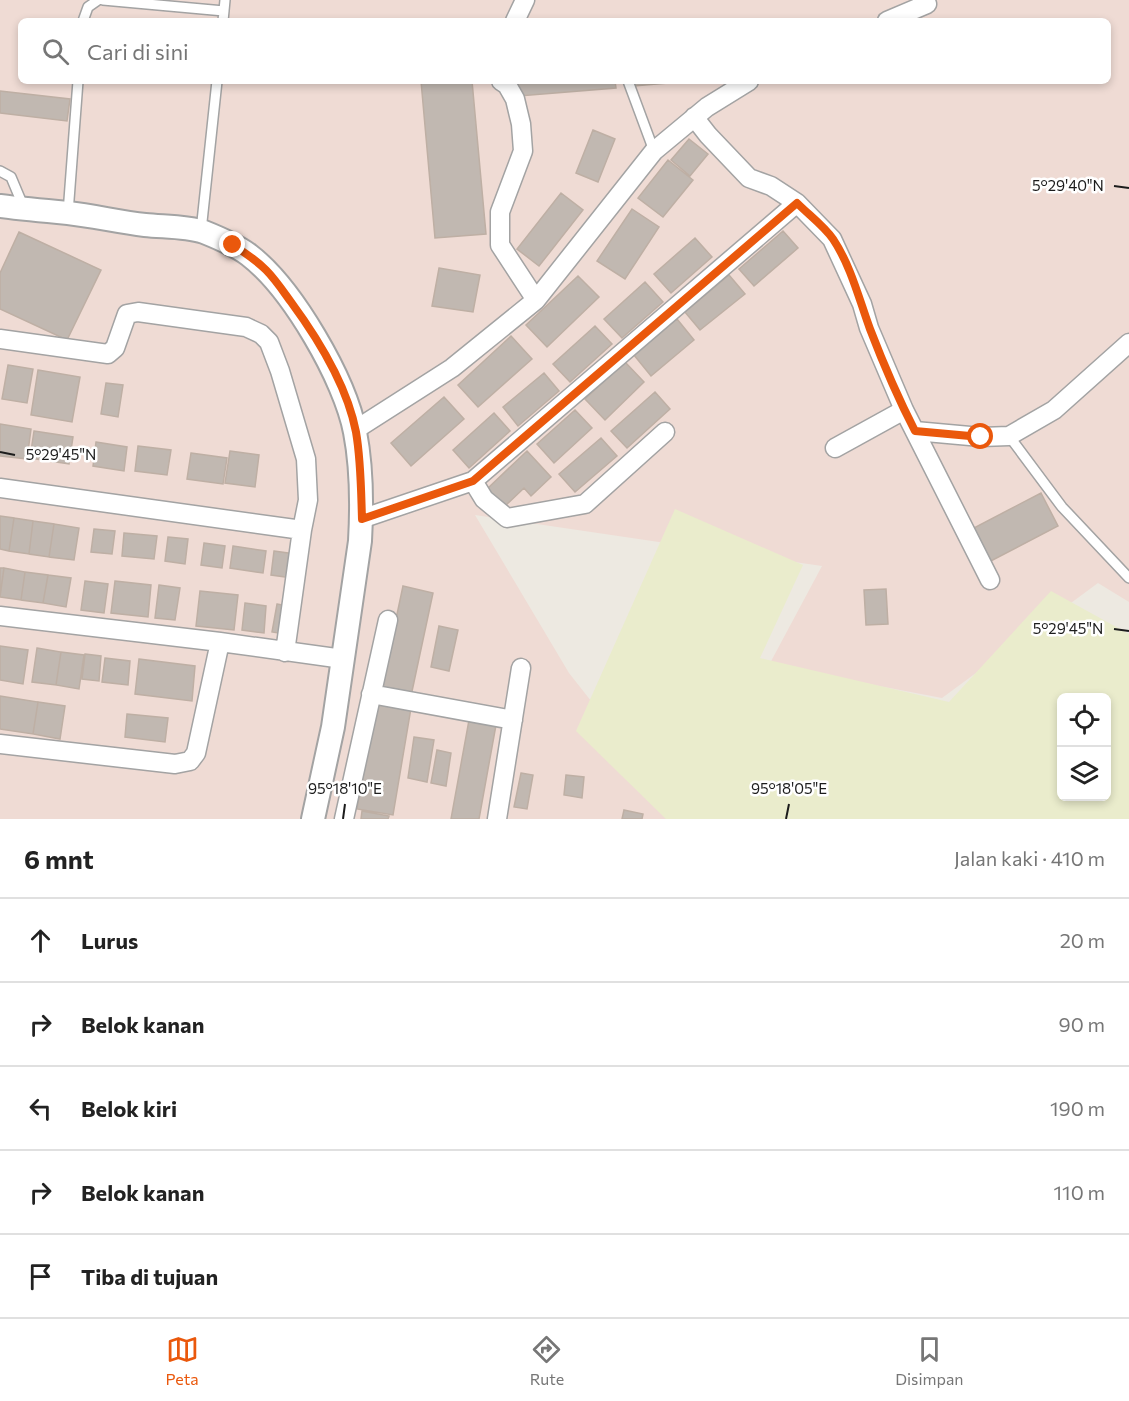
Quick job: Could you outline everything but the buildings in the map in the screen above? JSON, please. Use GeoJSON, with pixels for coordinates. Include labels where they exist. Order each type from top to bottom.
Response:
{"type":"FeatureCollection","features":[{"type":"Feature","properties":{"kind":"street"},"geometry":{"type":"LineString","coordinates":[[516,18],[525,0]]}},
{"type":"Feature","properties":{"kind":"street"},"geometry":{"type":"LineString","coordinates":[[895,18],[927,4]]}},
{"type":"Feature","properties":{"kind":"street"},"geometry":{"type":"LineString","coordinates":[[507,84],[515,99],[521,124],[523,151],[500,212],[500,245],[536,300]]}},
{"type":"Feature","properties":{"kind":"street"},"geometry":{"type":"LineString","coordinates":[[355,430],[452,368],[536,300],[654,151],[694,117],[744,84]]}},
{"type":"Feature","properties":{"kind":"street"},"geometry":{"type":"LineString","coordinates":[[694,117],[749,178],[771,186],[797,203],[832,239],[845,262],[904,410],[990,580]]}},
{"type":"Feature","properties":{"kind":"street"},"geometry":{"type":"LineString","coordinates":[[362,519],[473,481],[797,203]]}},
{"type":"Feature","properties":{"kind":"street"},"geometry":{"type":"LineString","coordinates":[[0,206],[201,231],[233,245],[248,254],[266,270],[308,326],[326,357],[339,384],[355,430],[361,468],[362,519],[333,727],[313,819]]}},
{"type":"Feature","properties":{"kind":"street"},"geometry":{"type":"LineString","coordinates":[[0,339],[108,354],[115,348],[127,314],[138,312],[246,327],[261,334],[269,342],[306,459],[308,500],[285,652]]}},
{"type":"Feature","properties":{"kind":"street"},"geometry":{"type":"LineString","coordinates":[[915,431],[981,437],[1009,436],[1054,410],[1129,344]]}},
{"type":"Feature","properties":{"kind":"street"},"geometry":{"type":"LineString","coordinates":[[835,448],[904,410]]}},
{"type":"Feature","properties":{"kind":"street"},"geometry":{"type":"LineString","coordinates":[[473,481],[484,499],[507,518],[585,504],[665,432]]}},
{"type":"Feature","properties":{"kind":"street"},"geometry":{"type":"LineString","coordinates":[[0,488],[302,530]]}},
{"type":"Feature","properties":{"kind":"street"},"geometry":{"type":"LineString","coordinates":[[0,616],[343,659]]}},
{"type":"Feature","properties":{"kind":"street"},"geometry":{"type":"LineString","coordinates":[[344,819],[388,620]]}},
{"type":"Feature","properties":{"kind":"street"},"geometry":{"type":"LineString","coordinates":[[0,744],[175,764],[190,761],[196,753],[220,642]]}},
{"type":"Feature","properties":{"kind":"street"},"geometry":{"type":"LineString","coordinates":[[497,819],[521,668]]}},
{"type":"Feature","properties":{"kind":"street"},"geometry":{"type":"LineString","coordinates":[[371,694],[513,720]]}},
{"type":"Feature","properties":{"kind":"street"},"geometry":{"type":"LineString","coordinates":[[333,727],[362,730]]}},
{"type":"Feature","properties":{"kind":"lane"},"geometry":{"type":"LineString","coordinates":[[84,18],[88,7],[100,0],[223,16],[225,0]]}},
{"type":"Feature","properties":{"kind":"lane"},"geometry":{"type":"LineString","coordinates":[[68,213],[78,84]]}},
{"type":"Feature","properties":{"kind":"lane"},"geometry":{"type":"LineString","coordinates":[[201,231],[217,84]]}},
{"type":"Feature","properties":{"kind":"lane"},"geometry":{"type":"LineString","coordinates":[[629,84],[654,151]]}},
{"type":"Feature","properties":{"kind":"lane"},"geometry":{"type":"LineString","coordinates":[[0,171],[11,177],[25,210]]}},
{"type":"Feature","properties":{"kind":"lane"},"geometry":{"type":"LineString","coordinates":[[1009,436],[1062,507],[1129,578]]}},
{"type":"Feature","properties":{"kind":"shaded area"},"geometry":{"type":"Polygon","coordinates":[[[0,0],[1129,0],[1129,602],[1098,583],[942,698],[769,665],[822,566],[475,515],[569,673],[684,819],[0,819],[0,0]]]}},
{"type":"Feature","properties":{"kind":"green space"},"geometry":{"type":"Polygon","coordinates":[[[675,509],[803,565],[760,658],[949,702],[1051,591],[1129,634],[1129,819],[666,819],[576,731],[675,509]]]}},
{"type":"Feature","properties":{"kind":"route"},"geometry":{"type":"LineString","coordinates":[[233,245],[248,254],[266,270],[308,326],[331,365],[355,430],[361,468],[362,519],[473,481],[797,203],[832,239],[845,262],[870,328],[915,431],[981,437]]}}]}
